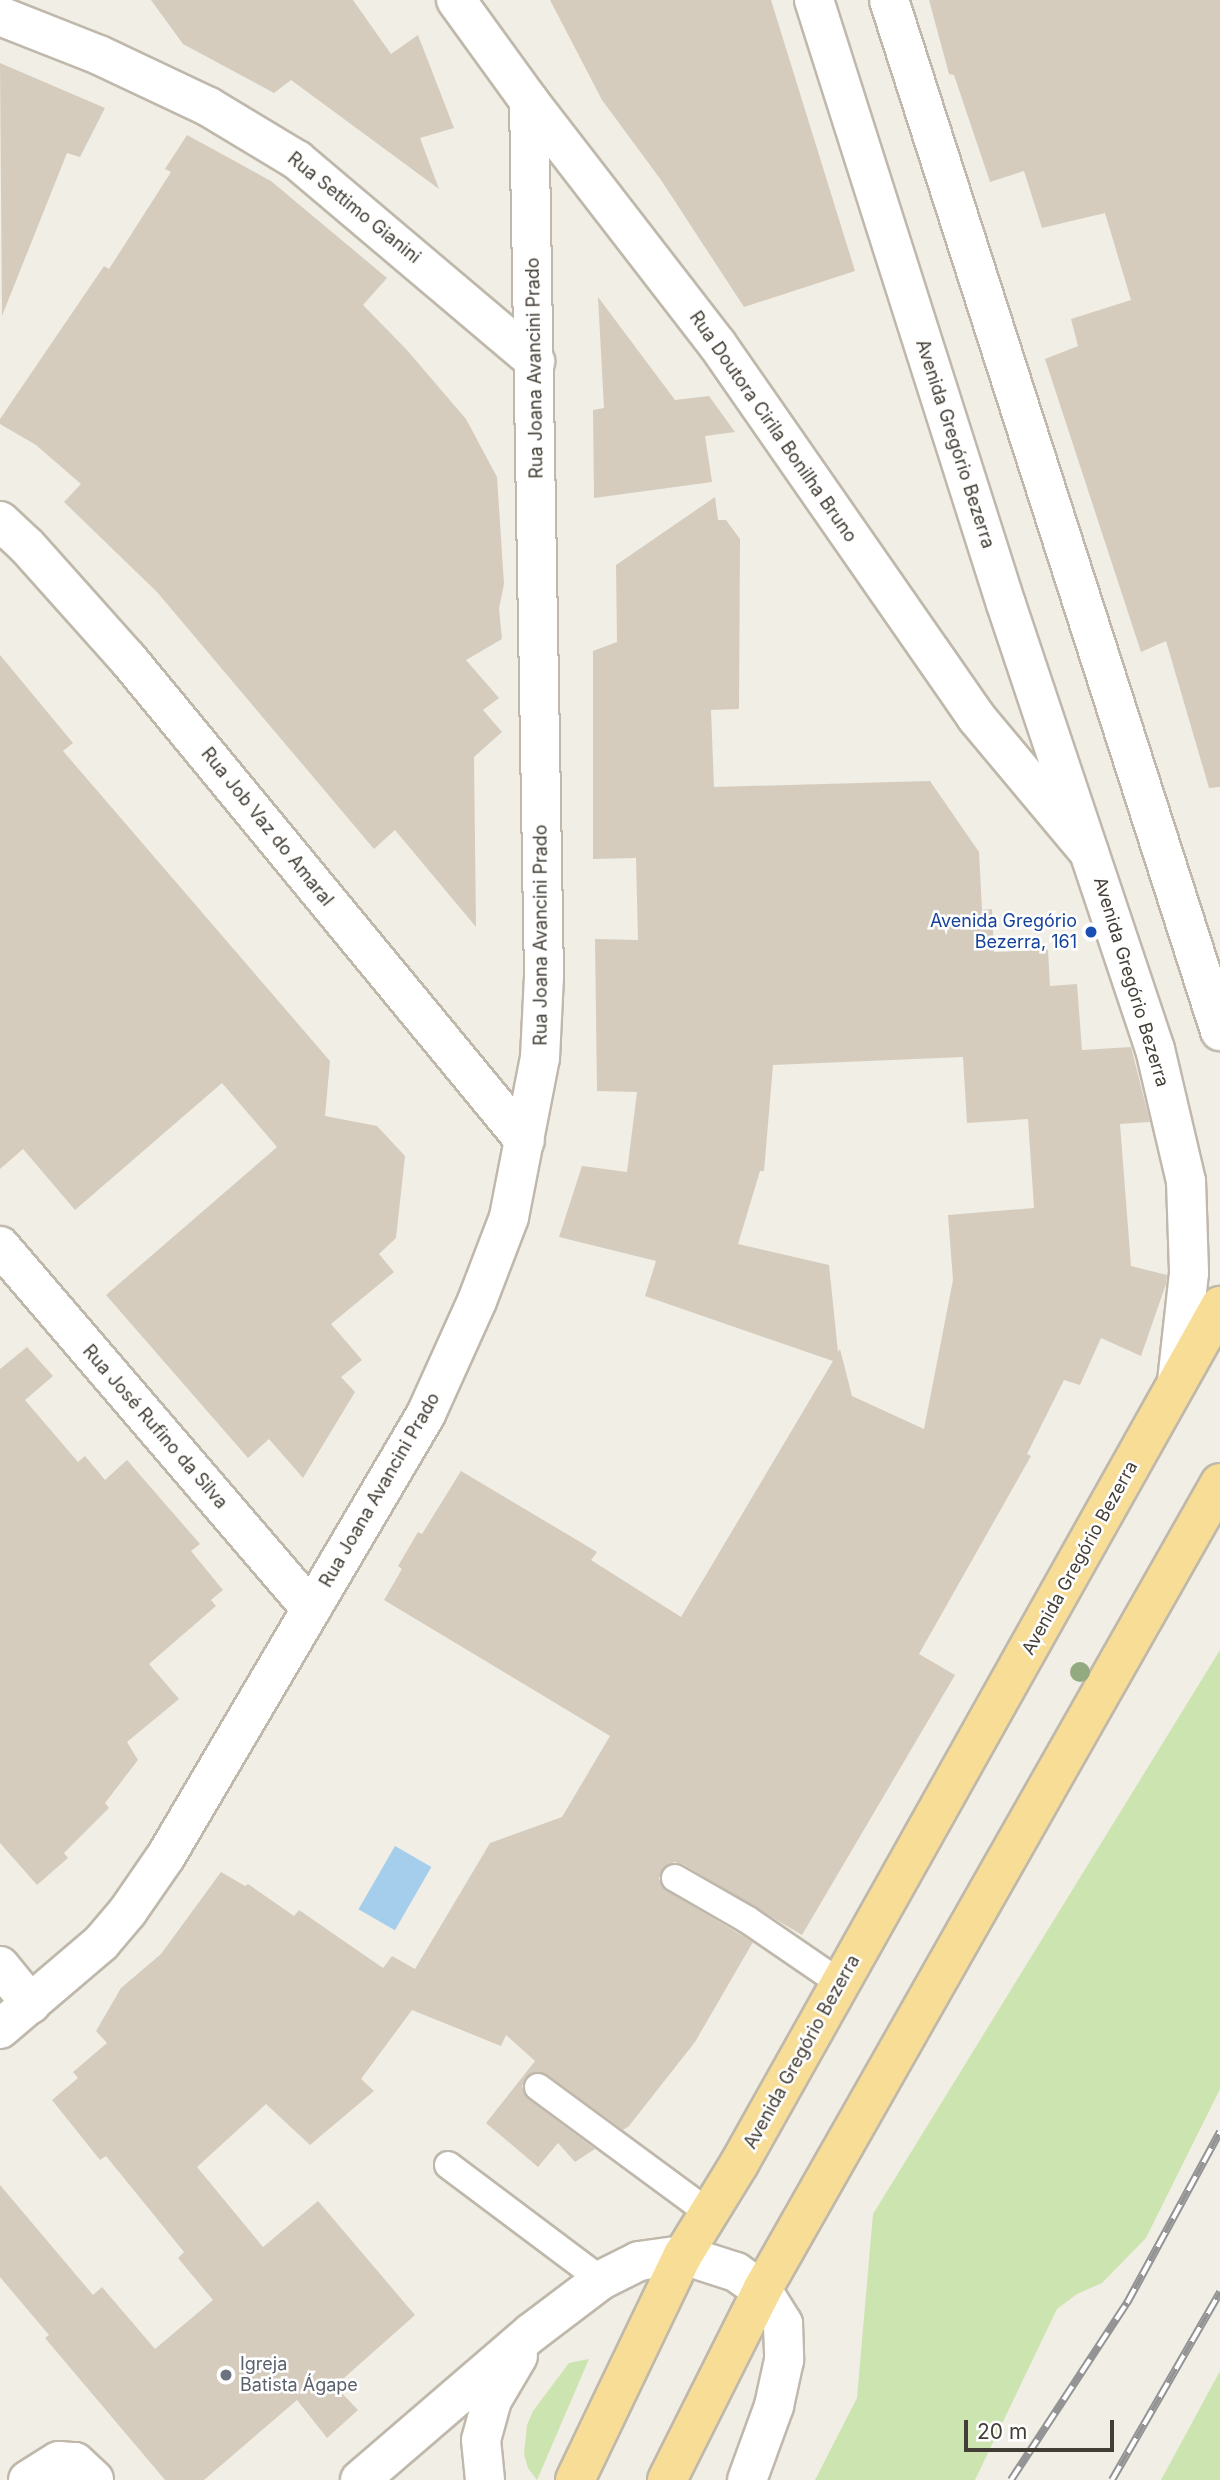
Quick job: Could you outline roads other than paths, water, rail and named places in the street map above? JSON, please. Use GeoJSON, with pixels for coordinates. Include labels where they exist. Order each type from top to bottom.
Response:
{"type":"FeatureCollection","features":[{"type":"Feature","properties":{"kind":"main road"},"geometry":{"type":"LineString","coordinates":[[1177,1382],[1220,1306]]}},
{"type":"Feature","properties":{"kind":"main road","name":"Avenida Gregório Bezerra"},"geometry":{"type":"LineString","coordinates":[[575,2480],[683,2255],[840,1983],[1177,1382]]}},
{"type":"Feature","properties":{"kind":"main road"},"geometry":{"type":"LineString","coordinates":[[667,2480],[762,2290],[1220,1483]]}},
{"type":"Feature","properties":{"kind":"street","name":"Rua Doutora Cirila Bonilha Bruno"},"geometry":{"type":"LineString","coordinates":[[456,0],[528,101],[717,344],[976,717],[1090,853]]}},
{"type":"Feature","properties":{"kind":"street","name":"Avenida Gregório Bezerra"},"geometry":{"type":"LineString","coordinates":[[814,0],[1006,604],[1155,1049],[1185,1181],[1189,1273],[1177,1382]]}},
{"type":"Feature","properties":{"kind":"street"},"geometry":{"type":"LineString","coordinates":[[889,0],[1177,889],[1220,1031]]}},
{"type":"Feature","properties":{"kind":"street","name":"Rua Settimo Gianini"},"geometry":{"type":"LineString","coordinates":[[0,16],[99,55],[209,107],[297,160],[535,361]]}},
{"type":"Feature","properties":{"kind":"street","name":"Rua Joana Avancini Prado"},"geometry":{"type":"LineString","coordinates":[[0,2029],[101,1943],[136,1900],[166,1856],[426,1414],[509,1217],[540,1058],[544,977],[535,361],[528,101]]}},
{"type":"Feature","properties":{"kind":"street","name":"Rua Job Vaz do Amaral"},"geometry":{"type":"LineString","coordinates":[[0,522],[26,545],[128,659],[525,1141]]}},
{"type":"Feature","properties":{"kind":"street","name":"Rua José Rufino da Silva"},"geometry":{"type":"LineString","coordinates":[[0,1246],[311,1609]]}},
{"type":"Feature","properties":{"kind":"street"},"geometry":{"type":"LineString","coordinates":[[0,1966],[32,2004]]}},
{"type":"Feature","properties":{"kind":"street"},"geometry":{"type":"LineString","coordinates":[[360,2480],[531,2333],[601,2280],[639,2262],[683,2255],[736,2272],[762,2290],[783,2324],[784,2360],[774,2406],[747,2480]]}},
{"type":"Feature","properties":{"kind":"street"},"geometry":{"type":"LineString","coordinates":[[485,2480],[481,2440],[492,2400],[531,2333]]}},
{"type":"Feature","properties":{"kind":"street"},"geometry":{"type":"LineString","coordinates":[[28,2480],[59,2461],[75,2462],[94,2480]]}},
{"type":"Feature","properties":{"kind":"lane"},"geometry":{"type":"LineString","coordinates":[[676,1878],[748,1920],[840,1983]]}},
{"type":"Feature","properties":{"kind":"lane"},"geometry":{"type":"LineString","coordinates":[[538,2087],[709,2213]]}},
{"type":"Feature","properties":{"kind":"lane"},"geometry":{"type":"LineString","coordinates":[[448,2165],[601,2280]]}},
{"type":"Feature","properties":{"kind":"water"},"geometry":{"type":"Polygon","coordinates":[[[395,1846],[431,1867],[395,1930],[358,1909],[395,1846]]]}},
{"type":"Feature","properties":{"kind":"railway"},"geometry":{"type":"LineString","coordinates":[[1011,2480],[1127,2303],[1220,2132]]}},
{"type":"Feature","properties":{"kind":"railway"},"geometry":{"type":"LineString","coordinates":[[1112,2480],[1220,2292]]}},
{"type":"Feature","properties":{"kind":"place","name":"Avenida Gregório Bezerra, 161"},"geometry":{"type":"Point","coordinates":[1091,932]}},
{"type":"Feature","properties":{"kind":"place","name":"Igreja Batista Ágape"},"geometry":{"type":"Point","coordinates":[226,2375]}}]}
